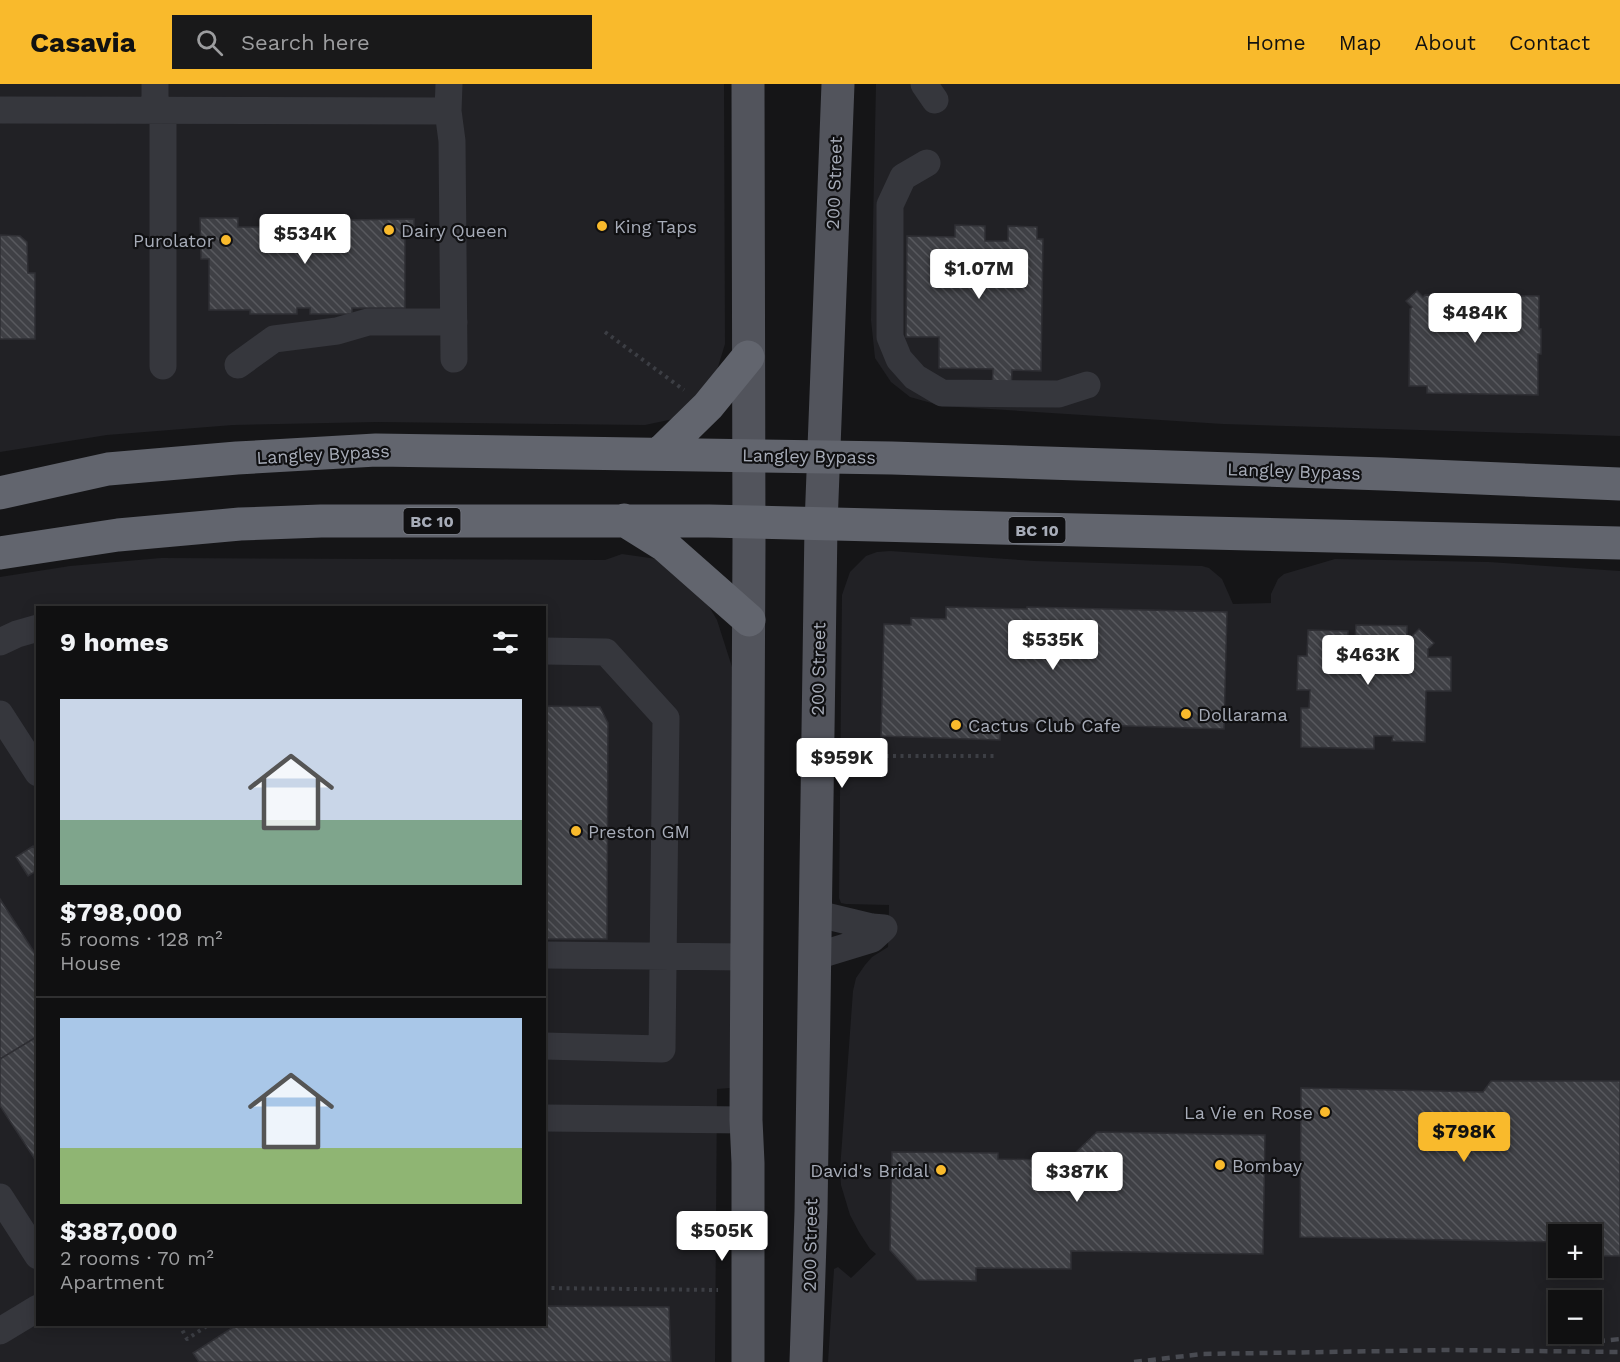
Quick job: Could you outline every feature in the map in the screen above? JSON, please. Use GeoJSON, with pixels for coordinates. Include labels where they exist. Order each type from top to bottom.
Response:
{"type":"FeatureCollection","features":[{"type":"Feature","properties":{"kind":"highway"},"geometry":{"type":"LineString","coordinates":[[659,454],[708,406],[748,357]]}},
{"type":"Feature","properties":{"kind":"highway","name":"Langley Bypass"},"geometry":{"type":"LineString","coordinates":[[0,493],[108,469],[376,450],[823,457],[1384,474],[1620,484]]}},
{"type":"Feature","properties":{"kind":"highway"},"geometry":{"type":"LineString","coordinates":[[624,520],[664,545],[748,620]]}},
{"type":"Feature","properties":{"kind":"highway","name":"BC 10"},"geometry":{"type":"LineString","coordinates":[[0,554],[118,535],[240,524],[321,521],[749,522],[1620,543]]}},
{"type":"Feature","properties":{"kind":"main road"},"geometry":{"type":"LineString","coordinates":[[748,84],[749,522],[746,1120],[748,1362]]}},
{"type":"Feature","properties":{"kind":"main road","name":"200 Street"},"geometry":{"type":"LineString","coordinates":[[806,1362],[811,1212],[821,525],[838,84]]}},
{"type":"Feature","properties":{"kind":"lane"},"geometry":{"type":"LineString","coordinates":[[155,84],[159,111],[163,366]]}},
{"type":"Feature","properties":{"kind":"lane"},"geometry":{"type":"LineString","coordinates":[[449,84],[448,111],[452,141],[454,359]]}},
{"type":"Feature","properties":{"kind":"lane"},"geometry":{"type":"LineString","coordinates":[[0,110],[448,111]]}},
{"type":"Feature","properties":{"kind":"lane"},"geometry":{"type":"LineString","coordinates":[[927,163],[903,177],[890,205],[890,337],[899,359],[915,377],[942,393],[1059,394],[1087,385]]}},
{"type":"Feature","properties":{"kind":"lane"},"geometry":{"type":"LineString","coordinates":[[238,365],[274,339],[338,331],[368,322],[454,321]]}},
{"type":"Feature","properties":{"kind":"lane"},"geometry":{"type":"LineString","coordinates":[[0,642],[16,634],[36,629]]}},
{"type":"Feature","properties":{"kind":"lane"},"geometry":{"type":"LineString","coordinates":[[546,651],[606,652],[666,718],[662,1049],[546,1046]]}},
{"type":"Feature","properties":{"kind":"lane"},"geometry":{"type":"LineString","coordinates":[[0,714],[36,770]]}},
{"type":"Feature","properties":{"kind":"lane"},"geometry":{"type":"LineString","coordinates":[[813,957],[872,939],[884,928],[814,913]]}},
{"type":"Feature","properties":{"kind":"lane"},"geometry":{"type":"LineString","coordinates":[[546,955],[747,957]]}},
{"type":"Feature","properties":{"kind":"lane"},"geometry":{"type":"LineString","coordinates":[[546,1118],[746,1120]]}},
{"type":"Feature","properties":{"kind":"lane"},"geometry":{"type":"LineString","coordinates":[[0,1197],[36,1253]]}},
{"type":"Feature","properties":{"kind":"lane"},"geometry":{"type":"LineString","coordinates":[[0,1331],[36,1309]]}},
{"type":"Feature","properties":{"kind":"path"},"geometry":{"type":"LineString","coordinates":[[605,332],[687,392]]}},
{"type":"Feature","properties":{"kind":"path"},"geometry":{"type":"LineString","coordinates":[[844,756],[998,756]]}},
{"type":"Feature","properties":{"kind":"path"},"geometry":{"type":"LineString","coordinates":[[546,1288],[722,1290]]}},
{"type":"Feature","properties":{"kind":"path"},"geometry":{"type":"LineString","coordinates":[[180,1326],[187,1339],[207,1326]]}},
{"type":"Feature","properties":{"kind":"shaded area"},"geometry":{"type":"Polygon","coordinates":[[[0,84],[724,84],[725,344],[714,380],[678,418],[645,425],[377,422],[233,425],[107,435],[0,452],[0,84]]]}},
{"type":"Feature","properties":{"kind":"shaded area"},"geometry":{"type":"Polygon","coordinates":[[[876,84],[1620,84],[1620,436],[1223,424],[942,406],[910,397],[891,382],[875,358],[871,320],[876,84]]]}},
{"type":"Feature","properties":{"kind":"shaded area"},"geometry":{"type":"Polygon","coordinates":[[[890,551],[1035,561],[1202,566],[1209,568],[1222,579],[1233,604],[1271,603],[1271,594],[1278,579],[1284,574],[1335,559],[1489,562],[1620,571],[1620,1362],[828,1362],[834,1269],[838,1267],[851,1278],[876,1254],[870,1249],[850,1215],[841,1185],[840,1170],[853,991],[856,978],[865,965],[872,957],[888,947],[889,905],[846,904],[841,903],[839,898],[842,595],[850,572],[866,556],[890,551]]]}},
{"type":"Feature","properties":{"kind":"shaded area"},"geometry":{"type":"Polygon","coordinates":[[[622,554],[657,559],[707,603],[717,620],[732,667],[730,1088],[717,1089],[715,1362],[0,1362],[0,577],[70,566],[161,558],[605,560],[622,554]]]}},
{"type":"Feature","properties":{"kind":"building"},"geometry":{"type":"Polygon","coordinates":[[[262,215],[307,215],[307,227],[347,227],[347,220],[414,219],[414,233],[405,233],[405,308],[352,308],[352,314],[310,314],[310,308],[297,308],[297,314],[250,314],[250,310],[209,310],[209,259],[201,259],[200,218],[238,218],[238,227],[262,227],[262,215]]]}},
{"type":"Feature","properties":{"kind":"building"},"geometry":{"type":"Polygon","coordinates":[[[955,225],[985,226],[985,241],[1008,241],[1008,226],[1037,227],[1037,239],[1043,239],[1041,371],[1012,370],[1011,392],[992,391],[993,369],[939,368],[939,337],[906,337],[907,236],[955,237],[955,225]]]}},
{"type":"Feature","properties":{"kind":"building"},"geometry":{"type":"Polygon","coordinates":[[[0,235],[20,236],[27,242],[28,273],[35,273],[35,339],[0,339],[0,235]]]}},
{"type":"Feature","properties":{"kind":"building"},"geometry":{"type":"Polygon","coordinates":[[[1417,291],[1423,297],[1425,295],[1539,296],[1541,354],[1538,354],[1538,395],[1427,393],[1427,386],[1409,386],[1410,309],[1412,307],[1406,301],[1417,291]]]}},
{"type":"Feature","properties":{"kind":"building"},"geometry":{"type":"Polygon","coordinates":[[[946,607],[1227,612],[1224,729],[1001,722],[1000,740],[881,736],[884,624],[911,625],[911,618],[946,619],[946,607]]]}},
{"type":"Feature","properties":{"kind":"building"},"geometry":{"type":"Polygon","coordinates":[[[1356,625],[1407,626],[1407,641],[1419,629],[1434,643],[1428,649],[1428,657],[1451,657],[1451,691],[1426,691],[1425,742],[1392,741],[1393,736],[1374,736],[1374,749],[1301,747],[1301,708],[1309,708],[1310,690],[1297,690],[1298,656],[1307,656],[1308,630],[1348,631],[1348,639],[1355,639],[1356,625]]]}},
{"type":"Feature","properties":{"kind":"building","name":"Preston GM"},"geometry":{"type":"Polygon","coordinates":[[[546,706],[600,707],[608,723],[607,939],[546,939],[546,706]]]}},
{"type":"Feature","properties":{"kind":"building"},"geometry":{"type":"Polygon","coordinates":[[[33,846],[36,850],[36,871],[28,876],[16,857],[33,846]]]}},
{"type":"Feature","properties":{"kind":"building"},"geometry":{"type":"Polygon","coordinates":[[[0,899],[36,955],[36,1037],[0,1059],[0,899]]]}},
{"type":"Feature","properties":{"kind":"building"},"geometry":{"type":"Polygon","coordinates":[[[36,1037],[36,1161],[0,1106],[0,1059],[36,1037]]]}},
{"type":"Feature","properties":{"kind":"building"},"geometry":{"type":"Polygon","coordinates":[[[1491,1081],[1620,1081],[1620,1256],[1602,1256],[1602,1224],[1548,1224],[1548,1242],[1300,1237],[1301,1088],[1483,1092],[1491,1081]]]}},
{"type":"Feature","properties":{"kind":"building"},"geometry":{"type":"Polygon","coordinates":[[[1097,1132],[1265,1135],[1263,1254],[1071,1251],[1071,1269],[976,1268],[976,1281],[917,1280],[890,1250],[892,1152],[998,1153],[998,1159],[1047,1160],[1047,1153],[1074,1154],[1097,1132]]]}},
{"type":"Feature","properties":{"kind":"building"},"geometry":{"type":"Polygon","coordinates":[[[546,1306],[669,1307],[671,1362],[199,1362],[193,1353],[235,1326],[546,1326],[546,1306]]]}},
{"type":"Feature","properties":{"kind":"railway"},"geometry":{"type":"LineString","coordinates":[[1602,1341],[1620,1339]]}},
{"type":"Feature","properties":{"kind":"railway"},"geometry":{"type":"LineString","coordinates":[[1134,1362],[1202,1354],[1449,1350],[1620,1352]]}},
{"type":"Feature","properties":{"kind":"place","name":"King Taps"},"geometry":{"type":"Point","coordinates":[602,226]}},
{"type":"Feature","properties":{"kind":"place","name":"Dairy Queen"},"geometry":{"type":"Point","coordinates":[389,230]}},
{"type":"Feature","properties":{"kind":"place","name":"Purolator"},"geometry":{"type":"Point","coordinates":[226,240]}},
{"type":"Feature","properties":{"kind":"place","name":"Dollarama"},"geometry":{"type":"Point","coordinates":[1186,714]}},
{"type":"Feature","properties":{"kind":"place","name":"Cactus Club Cafe"},"geometry":{"type":"Point","coordinates":[956,725]}},
{"type":"Feature","properties":{"kind":"place","name":"Preston GM"},"geometry":{"type":"Point","coordinates":[576,831]}},
{"type":"Feature","properties":{"kind":"place","name":"La Vie en Rose"},"geometry":{"type":"Point","coordinates":[1325,1112]}},
{"type":"Feature","properties":{"kind":"place","name":"Bombay"},"geometry":{"type":"Point","coordinates":[1220,1165]}},
{"type":"Feature","properties":{"kind":"place","name":"David's Bridal"},"geometry":{"type":"Point","coordinates":[941,1170]}}]}
